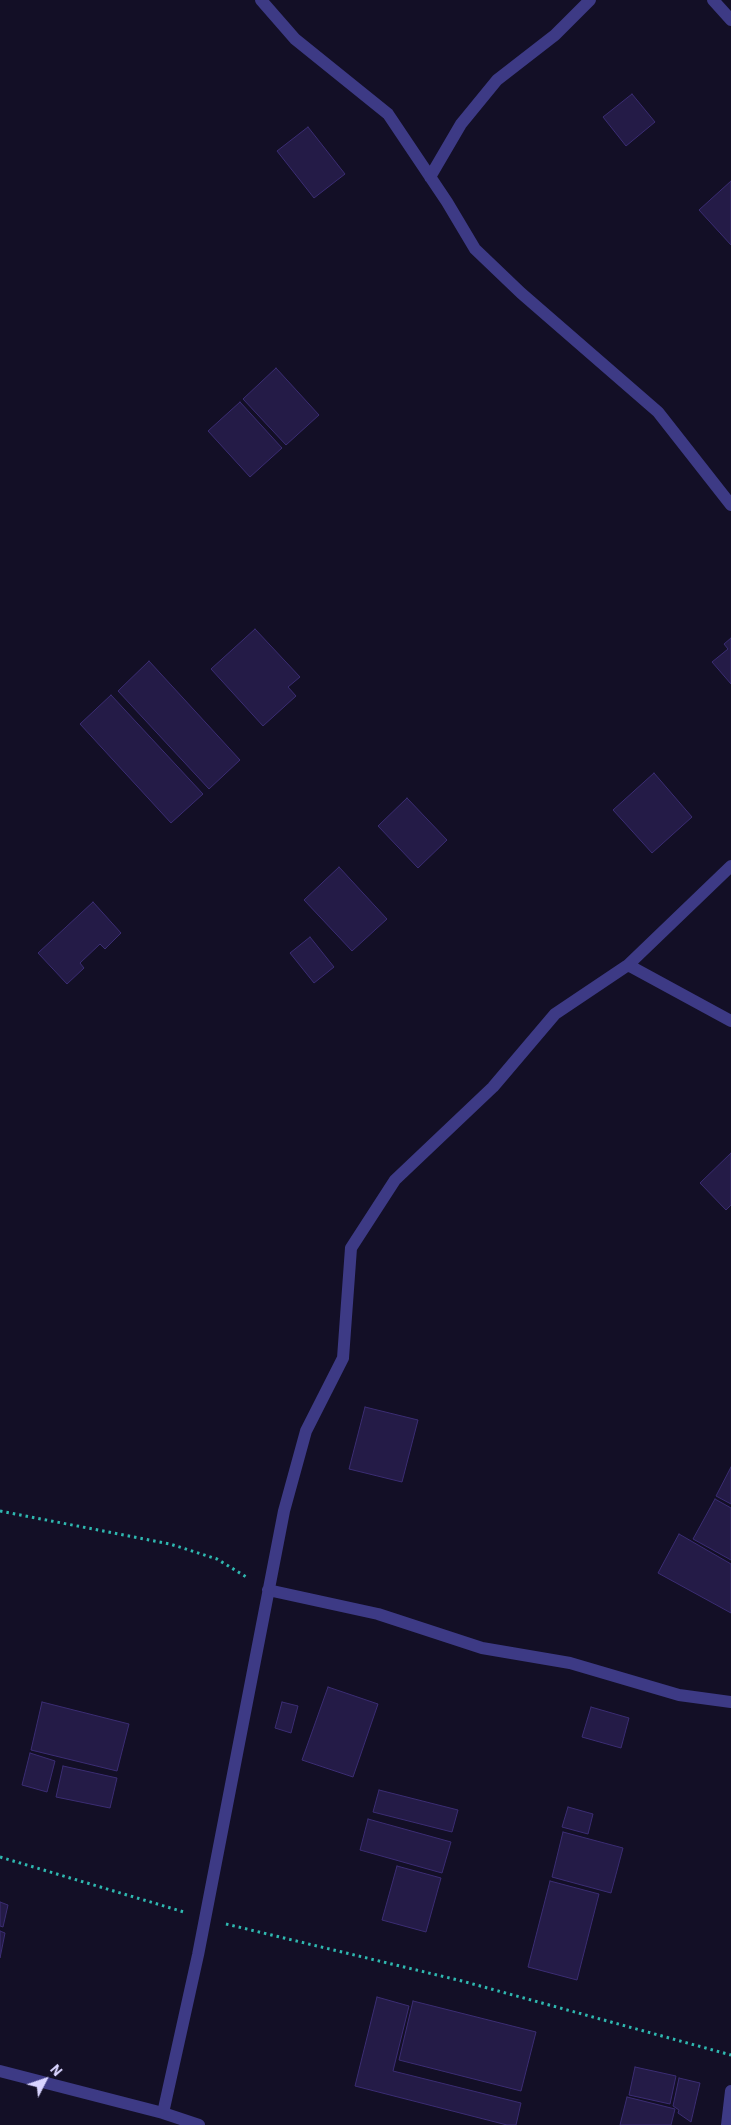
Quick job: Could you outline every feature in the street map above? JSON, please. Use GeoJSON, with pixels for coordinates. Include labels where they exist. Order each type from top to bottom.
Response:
{"type":"FeatureCollection","features":[{"type":"Feature","properties":{"kind":"street"},"geometry":{"type":"LineString","coordinates":[[261,0],[294,39],[388,114],[475,249],[521,293],[658,412],[731,506]]}},
{"type":"Feature","properties":{"kind":"street"},"geometry":{"type":"LineString","coordinates":[[430,177],[461,124],[497,80],[555,35],[590,0]]}},
{"type":"Feature","properties":{"kind":"street"},"geometry":{"type":"LineString","coordinates":[[713,0],[731,20]]}},
{"type":"Feature","properties":{"kind":"street"},"geometry":{"type":"LineString","coordinates":[[163,2113],[205,1919],[284,1511],[306,1431],[342,1358],[351,1248],[395,1180],[493,1087],[555,1014],[628,965],[731,866]]}},
{"type":"Feature","properties":{"kind":"street"},"geometry":{"type":"LineString","coordinates":[[628,965],[731,1021]]}},
{"type":"Feature","properties":{"kind":"street"},"geometry":{"type":"LineString","coordinates":[[268,1590],[378,1614],[482,1648],[570,1663],[680,1695],[731,1702]]}},
{"type":"Feature","properties":{"kind":"street"},"geometry":{"type":"LineString","coordinates":[[0,2071],[163,2113],[199,2125]]}},
{"type":"Feature","properties":{"kind":"street"},"geometry":{"type":"LineString","coordinates":[[727,2125],[731,2091]]}},
{"type":"Feature","properties":{"kind":"path"},"geometry":{"type":"LineString","coordinates":[[0,1511],[170,1544],[217,1560],[268,1590]]}},
{"type":"Feature","properties":{"kind":"path"},"geometry":{"type":"LineString","coordinates":[[0,1857],[205,1919],[462,1981],[731,2054]]}},
{"type":"Feature","properties":{"kind":"building"},"geometry":{"type":"Polygon","coordinates":[[[632,94],[655,122],[626,146],[603,117],[632,94]]]}},
{"type":"Feature","properties":{"kind":"building"},"geometry":{"type":"Polygon","coordinates":[[[308,127],[345,174],[314,198],[277,151],[308,127]]]}},
{"type":"Feature","properties":{"kind":"building"},"geometry":{"type":"Polygon","coordinates":[[[731,181],[731,245],[699,210],[731,181]]]}},
{"type":"Feature","properties":{"kind":"building"},"geometry":{"type":"Polygon","coordinates":[[[276,368],[319,415],[286,445],[243,399],[276,368]]]}},
{"type":"Feature","properties":{"kind":"building"},"geometry":{"type":"Polygon","coordinates":[[[240,402],[282,448],[250,477],[208,431],[240,402]]]}},
{"type":"Feature","properties":{"kind":"building"},"geometry":{"type":"Polygon","coordinates":[[[255,629],[300,677],[288,687],[296,696],[263,726],[211,669],[255,629]]]}},
{"type":"Feature","properties":{"kind":"building"},"geometry":{"type":"Polygon","coordinates":[[[731,638],[731,684],[712,662],[728,649],[724,644],[731,638]]]}},
{"type":"Feature","properties":{"kind":"building"},"geometry":{"type":"Polygon","coordinates":[[[149,661],[240,760],[209,789],[118,691],[149,661]]]}},
{"type":"Feature","properties":{"kind":"building"},"geometry":{"type":"Polygon","coordinates":[[[111,695],[203,794],[171,823],[80,724],[111,695]]]}},
{"type":"Feature","properties":{"kind":"building"},"geometry":{"type":"Polygon","coordinates":[[[654,773],[692,817],[652,853],[613,810],[654,773]]]}},
{"type":"Feature","properties":{"kind":"building"},"geometry":{"type":"Polygon","coordinates":[[[407,798],[447,840],[418,868],[378,826],[407,798]]]}},
{"type":"Feature","properties":{"kind":"building"},"geometry":{"type":"Polygon","coordinates":[[[339,867],[387,919],[352,951],[304,900],[339,867]]]}},
{"type":"Feature","properties":{"kind":"building"},"geometry":{"type":"Polygon","coordinates":[[[93,902],[121,933],[105,949],[100,944],[80,963],[84,968],[67,984],[38,953],[93,902]]]}},
{"type":"Feature","properties":{"kind":"building"},"geometry":{"type":"Polygon","coordinates":[[[310,937],[334,967],[314,983],[290,953],[310,937]]]}},
{"type":"Feature","properties":{"kind":"building"},"geometry":{"type":"Polygon","coordinates":[[[731,1153],[731,1205],[726,1210],[700,1183],[731,1153]]]}},
{"type":"Feature","properties":{"kind":"building"},"geometry":{"type":"Polygon","coordinates":[[[365,1407],[418,1420],[402,1482],[349,1469],[365,1407]]]}},
{"type":"Feature","properties":{"kind":"building"},"geometry":{"type":"Polygon","coordinates":[[[731,1467],[731,1504],[716,1496],[731,1467]]]}},
{"type":"Feature","properties":{"kind":"building"},"geometry":{"type":"Polygon","coordinates":[[[715,1499],[731,1508],[731,1560],[693,1539],[715,1499]]]}},
{"type":"Feature","properties":{"kind":"building"},"geometry":{"type":"Polygon","coordinates":[[[679,1534],[731,1564],[731,1613],[658,1573],[679,1534]]]}},
{"type":"Feature","properties":{"kind":"building"},"geometry":{"type":"Polygon","coordinates":[[[328,1687],[378,1704],[353,1777],[302,1760],[328,1687]]]}},
{"type":"Feature","properties":{"kind":"building"},"geometry":{"type":"Polygon","coordinates":[[[42,1702],[129,1724],[117,1771],[31,1750],[42,1702]]]}},
{"type":"Feature","properties":{"kind":"building"},"geometry":{"type":"Polygon","coordinates":[[[282,1702],[298,1706],[291,1733],[275,1728],[282,1702]]]}},
{"type":"Feature","properties":{"kind":"building"},"geometry":{"type":"Polygon","coordinates":[[[591,1707],[629,1718],[621,1748],[582,1737],[591,1707]]]}},
{"type":"Feature","properties":{"kind":"building"},"geometry":{"type":"Polygon","coordinates":[[[30,1753],[55,1761],[47,1792],[22,1785],[30,1753]]]}},
{"type":"Feature","properties":{"kind":"building"},"geometry":{"type":"Polygon","coordinates":[[[63,1766],[117,1778],[110,1808],[56,1797],[63,1766]]]}},
{"type":"Feature","properties":{"kind":"building"},"geometry":{"type":"Polygon","coordinates":[[[379,1790],[458,1810],[452,1832],[373,1812],[379,1790]]]}},
{"type":"Feature","properties":{"kind":"building"},"geometry":{"type":"Polygon","coordinates":[[[568,1807],[593,1814],[588,1834],[562,1827],[568,1807]]]}},
{"type":"Feature","properties":{"kind":"building"},"geometry":{"type":"Polygon","coordinates":[[[368,1819],[451,1842],[442,1873],[360,1850],[368,1819]]]}},
{"type":"Feature","properties":{"kind":"building"},"geometry":{"type":"Polygon","coordinates":[[[563,1832],[623,1848],[611,1893],[552,1877],[563,1832]]]}},
{"type":"Feature","properties":{"kind":"building"},"geometry":{"type":"Polygon","coordinates":[[[397,1866],[441,1878],[426,1932],[382,1920],[397,1866]]]}},
{"type":"Feature","properties":{"kind":"building"},"geometry":{"type":"Polygon","coordinates":[[[550,1881],[599,1894],[577,1980],[528,1967],[550,1881]]]}},
{"type":"Feature","properties":{"kind":"building"},"geometry":{"type":"Polygon","coordinates":[[[0,1902],[8,1905],[3,1927],[0,1926],[0,1902]]]}},
{"type":"Feature","properties":{"kind":"building"},"geometry":{"type":"Polygon","coordinates":[[[0,1931],[5,1933],[0,1958],[0,1931]]]}},
{"type":"Feature","properties":{"kind":"building"},"geometry":{"type":"Polygon","coordinates":[[[377,1997],[409,2006],[393,2071],[521,2103],[516,2125],[507,2125],[355,2086],[377,1997]]]}},
{"type":"Feature","properties":{"kind":"building"},"geometry":{"type":"Polygon","coordinates":[[[413,2001],[536,2032],[521,2091],[399,2060],[413,2001]]]}},
{"type":"Feature","properties":{"kind":"building"},"geometry":{"type":"Polygon","coordinates":[[[635,2067],[676,2076],[670,2104],[629,2095],[635,2067]]]}},
{"type":"Feature","properties":{"kind":"building"},"geometry":{"type":"Polygon","coordinates":[[[679,2078],[700,2083],[691,2122],[678,2113],[679,2110],[673,2106],[679,2078]]]}},
{"type":"Feature","properties":{"kind":"building"},"geometry":{"type":"Polygon","coordinates":[[[627,2097],[675,2109],[671,2125],[620,2125],[627,2097]]]}}]}
